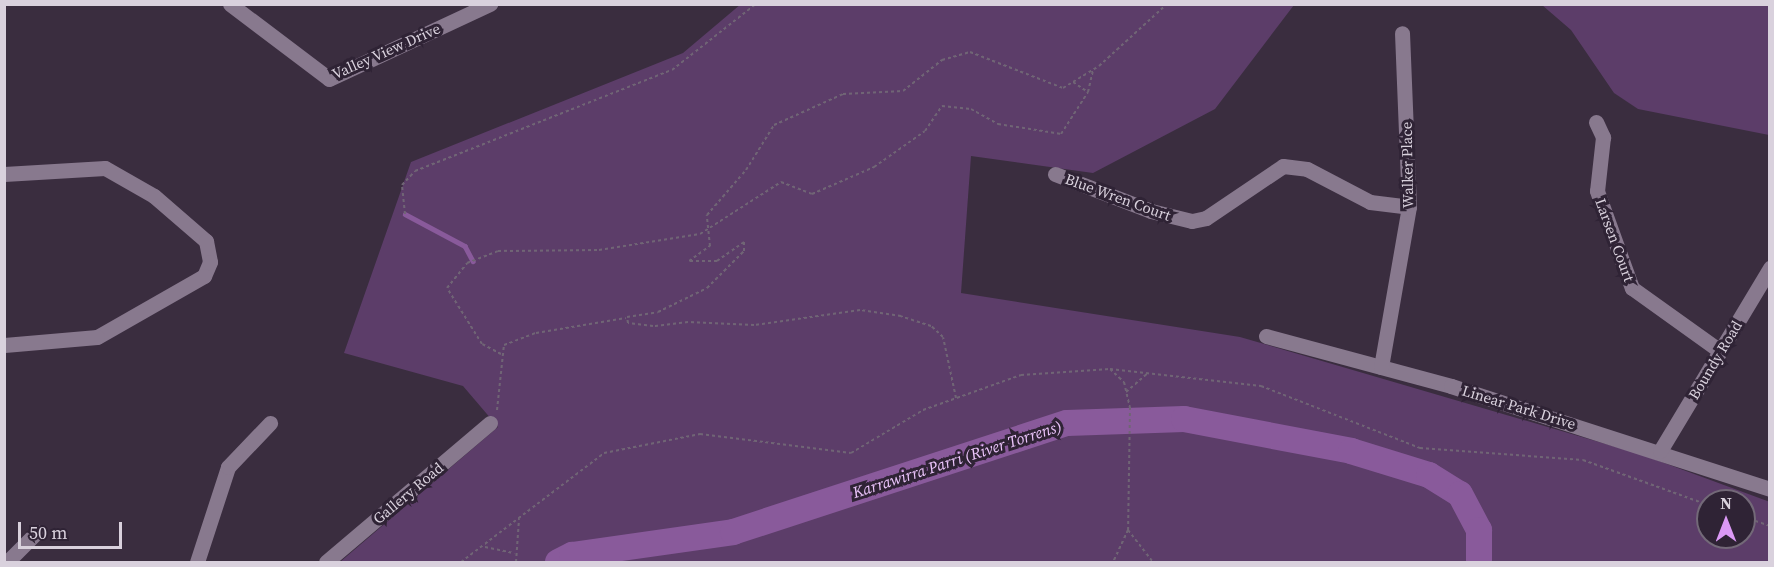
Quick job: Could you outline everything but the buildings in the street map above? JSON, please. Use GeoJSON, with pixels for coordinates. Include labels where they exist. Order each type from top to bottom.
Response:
{"type":"FeatureCollection","features":[{"type":"Feature","properties":{"kind":"street","name":"Valley View Drive"},"geometry":{"type":"LineString","coordinates":[[230,4],[329,79],[489,4]]}},
{"type":"Feature","properties":{"kind":"street","name":"Walker Place"},"geometry":{"type":"LineString","coordinates":[[1381,367],[1409,207],[1402,33]]}},
{"type":"Feature","properties":{"kind":"street","name":"Larsen Court"},"geometry":{"type":"LineString","coordinates":[[1596,122],[1603,137],[1597,191],[1632,288],[1720,351]]}},
{"type":"Feature","properties":{"kind":"street","name":"Blue Wren Court"},"geometry":{"type":"LineString","coordinates":[[1055,174],[1150,211],[1192,220],[1206,218],[1283,166],[1307,169],[1370,202],[1409,207]]}},
{"type":"Feature","properties":{"kind":"street"},"geometry":{"type":"LineString","coordinates":[[4,174],[105,168],[154,196],[206,241],[210,262],[204,276],[97,337],[4,345]]}},
{"type":"Feature","properties":{"kind":"street","name":"Boundy Road"},"geometry":{"type":"LineString","coordinates":[[1660,451],[1770,268]]}},
{"type":"Feature","properties":{"kind":"street","name":"Linear Park Drive"},"geometry":{"type":"LineString","coordinates":[[1266,336],[1381,367],[1660,451],[1770,489]]}},
{"type":"Feature","properties":{"kind":"street"},"geometry":{"type":"LineString","coordinates":[[197,562],[228,467],[270,423]]}},
{"type":"Feature","properties":{"kind":"street","name":"Gallery Road"},"geometry":{"type":"LineString","coordinates":[[326,562],[490,423]]}},
{"type":"Feature","properties":{"kind":"street"},"geometry":{"type":"LineString","coordinates":[[7,562],[37,532]]}},
{"type":"Feature","properties":{"kind":"path"},"geometry":{"type":"LineString","coordinates":[[405,214],[402,185],[415,171],[672,70],[756,4]]}},
{"type":"Feature","properties":{"kind":"path"},"geometry":{"type":"LineString","coordinates":[[490,423],[499,396],[501,354],[514,339],[658,312],[707,288],[744,251],[744,242],[717,261],[690,261],[710,246],[706,215],[746,170],[774,125],[843,94],[903,91],[942,60],[970,52],[1047,86],[1064,88],[1094,69],[1167,4]]}},
{"type":"Feature","properties":{"kind":"path"},"geometry":{"type":"LineString","coordinates":[[1723,4],[1753,4]]}},
{"type":"Feature","properties":{"kind":"path"},"geometry":{"type":"LineString","coordinates":[[501,354],[482,344],[447,288],[468,263],[498,251],[599,250],[708,230],[781,182],[812,194],[874,167],[925,131],[942,106],[971,108],[998,124],[1061,134],[1088,92],[1094,69]]}},
{"type":"Feature","properties":{"kind":"path"},"geometry":{"type":"LineString","coordinates":[[1073,82],[1088,92]]}},
{"type":"Feature","properties":{"kind":"path"},"geometry":{"type":"LineString","coordinates":[[627,317],[628,323],[653,326],[688,322],[754,326],[860,310],[902,316],[931,326],[943,338],[956,399]]}},
{"type":"Feature","properties":{"kind":"path"},"geometry":{"type":"LineString","coordinates":[[1110,369],[1126,392],[1130,407],[1128,530],[1113,562]]}},
{"type":"Feature","properties":{"kind":"path"},"geometry":{"type":"LineString","coordinates":[[461,562],[604,453],[700,434],[851,453],[923,410],[1021,375],[1110,369],[1261,386],[1420,448],[1583,460],[1696,501]]}},
{"type":"Feature","properties":{"kind":"path"},"geometry":{"type":"LineString","coordinates":[[1126,392],[1148,373]]}},
{"type":"Feature","properties":{"kind":"path"},"geometry":{"type":"LineString","coordinates":[[516,562],[514,553],[519,519]]}},
{"type":"Feature","properties":{"kind":"path"},"geometry":{"type":"LineString","coordinates":[[1128,530],[1153,562]]}},
{"type":"Feature","properties":{"kind":"path"},"geometry":{"type":"LineString","coordinates":[[483,547],[514,553]]}},
{"type":"Feature","properties":{"kind":"shaded area"},"geometry":{"type":"Polygon","coordinates":[[[741,4],[1294,5],[1215,109],[1093,173],[971,156],[961,293],[1240,337],[1640,454],[1735,489],[1696,489],[1696,549],[1756,549],[1756,497],[1770,502],[1769,562],[340,562],[498,427],[463,386],[344,353],[411,162],[683,53],[741,4]]]}},
{"type":"Feature","properties":{"kind":"shaded area"},"geometry":{"type":"Polygon","coordinates":[[[1542,5],[1769,5],[1769,135],[1638,109],[1614,93],[1571,30],[1542,5]]]}},
{"type":"Feature","properties":{"kind":"waterway"},"geometry":{"type":"LineString","coordinates":[[405,214],[465,246],[473,261]]}},
{"type":"Feature","properties":{"kind":"waterway","name":"Karrawirra Parri (River Torrens)"},"geometry":{"type":"LineString","coordinates":[[558,562],[572,555],[733,532],[1067,423],[1184,419],[1351,451],[1429,475],[1460,494],[1479,530],[1479,562]]}}]}
